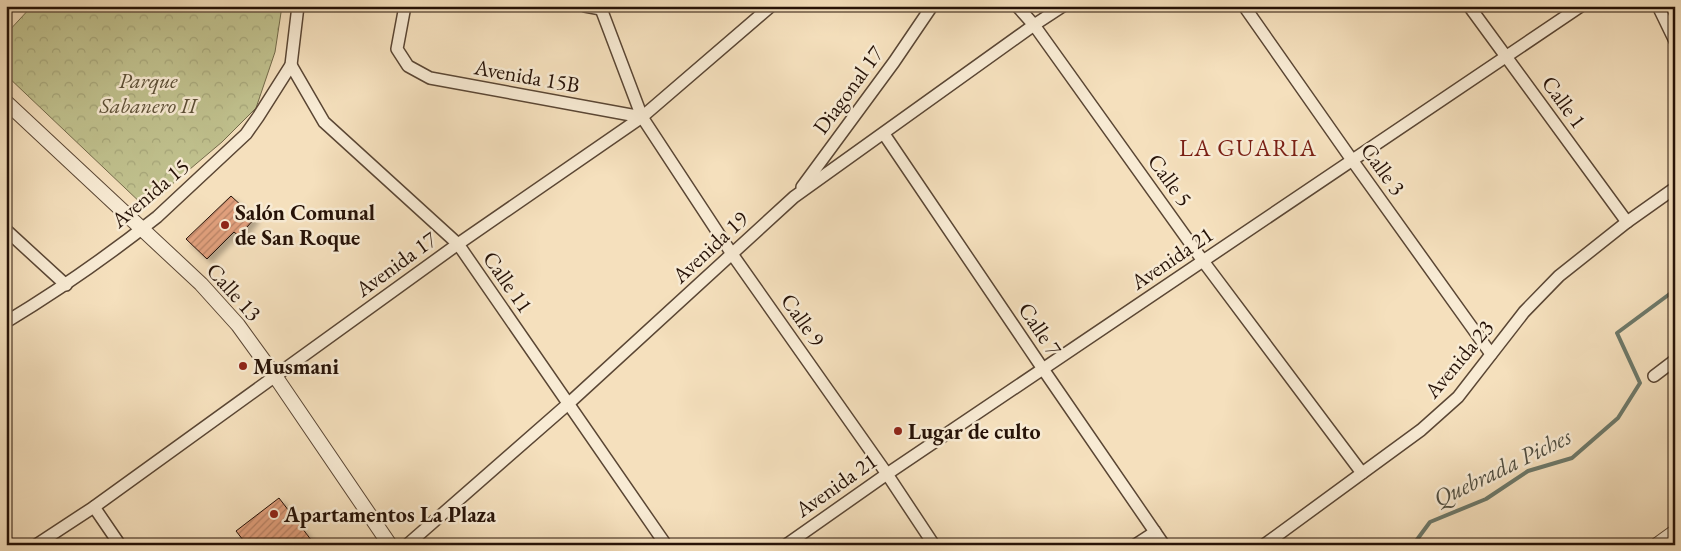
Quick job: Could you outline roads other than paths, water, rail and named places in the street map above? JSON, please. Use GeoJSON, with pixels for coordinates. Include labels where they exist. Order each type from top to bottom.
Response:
{"type":"FeatureCollection","features":[{"type":"Feature","properties":{"kind":"street"},"geometry":{"type":"LineString","coordinates":[[291,65],[298,6]]}},
{"type":"Feature","properties":{"kind":"street","name":"Avenida 15B"},"geometry":{"type":"LineString","coordinates":[[405,6],[397,49],[408,66],[430,78],[642,117]]}},
{"type":"Feature","properties":{"kind":"street"},"geometry":{"type":"LineString","coordinates":[[585,6],[602,7]]}},
{"type":"Feature","properties":{"kind":"street","name":"Avenida 17"},"geometry":{"type":"LineString","coordinates":[[36,545],[94,507],[458,244],[642,117],[772,6]]}},
{"type":"Feature","properties":{"kind":"street","name":"Diagonal 17"},"geometry":{"type":"LineString","coordinates":[[794,196],[894,62],[932,6]]}},
{"type":"Feature","properties":{"kind":"street","name":"Calle 5"},"geometry":{"type":"LineString","coordinates":[[1017,6],[1034,25],[1203,261],[1362,473]]}},
{"type":"Feature","properties":{"kind":"street","name":"Avenida 19"},"geometry":{"type":"LineString","coordinates":[[407,545],[568,404],[794,196],[884,134],[1034,25],[1064,6]]}},
{"type":"Feature","properties":{"kind":"street","name":"Calle 3"},"geometry":{"type":"LineString","coordinates":[[1244,6],[1491,354]]}},
{"type":"Feature","properties":{"kind":"street","name":"Calle 1"},"geometry":{"type":"LineString","coordinates":[[1469,6],[1627,222]]}},
{"type":"Feature","properties":{"kind":"street","name":"Avenida 21"},"geometry":{"type":"LineString","coordinates":[[786,545],[887,474],[1581,6]]}},
{"type":"Feature","properties":{"kind":"street"},"geometry":{"type":"LineString","coordinates":[[1658,6],[1675,41]]}},
{"type":"Feature","properties":{"kind":"street","name":"Calle 9"},"geometry":{"type":"LineString","coordinates":[[602,7],[642,117],[732,254],[887,474],[934,545]]}},
{"type":"Feature","properties":{"kind":"street","name":"Avenida 15"},"geometry":{"type":"LineString","coordinates":[[6,322],[66,285],[142,229],[164,210],[246,134],[291,65]]}},
{"type":"Feature","properties":{"kind":"street","name":"Calle 11"},"geometry":{"type":"LineString","coordinates":[[291,65],[324,122],[458,244],[666,545]]}},
{"type":"Feature","properties":{"kind":"street","name":"Calle 13"},"geometry":{"type":"LineString","coordinates":[[6,102],[201,284],[232,318],[275,376],[390,545]]}},
{"type":"Feature","properties":{"kind":"street","name":"Calle 7"},"geometry":{"type":"LineString","coordinates":[[884,134],[1164,545]]}},
{"type":"Feature","properties":{"kind":"street","name":"Avenida 23"},"geometry":{"type":"LineString","coordinates":[[1264,545],[1421,430],[1458,397],[1524,312],[1559,276],[1627,222],[1675,188]]}},
{"type":"Feature","properties":{"kind":"street"},"geometry":{"type":"LineString","coordinates":[[6,230],[66,285]]}},
{"type":"Feature","properties":{"kind":"street"},"geometry":{"type":"LineString","coordinates":[[1654,376],[1675,360]]}},
{"type":"Feature","properties":{"kind":"street"},"geometry":{"type":"LineString","coordinates":[[94,507],[120,545]]}},
{"type":"Feature","properties":{"kind":"street"},"geometry":{"type":"LineString","coordinates":[[1135,545],[1155,532]]}},
{"type":"Feature","properties":{"kind":"street"},"geometry":{"type":"LineString","coordinates":[[1657,545],[1675,532]]}},
{"type":"Feature","properties":{"kind":"waterway","name":"Quebrada Piches"},"geometry":{"type":"LineString","coordinates":[[1413,545],[1430,522],[1486,499],[1528,471],[1572,458],[1618,418],[1640,383],[1617,333],[1675,290]]}},
{"type":"Feature","properties":{"kind":"place","name":"Salón Comunal de San Roque"},"geometry":{"type":"Point","coordinates":[225,225]}},
{"type":"Feature","properties":{"kind":"place","name":"Musmani"},"geometry":{"type":"Point","coordinates":[243,366]}},
{"type":"Feature","properties":{"kind":"place","name":"Lugar de culto"},"geometry":{"type":"Point","coordinates":[898,431]}},
{"type":"Feature","properties":{"kind":"place","name":"Apartamentos La Plaza"},"geometry":{"type":"Point","coordinates":[274,514]}},
{"type":"Feature","properties":{"kind":"district","name":"LA GUARIA"},"geometry":{"type":"Point","coordinates":[1248,147]}},
{"type":"Feature","properties":{"kind":"park label","name":"Parque Sabanero II"},"geometry":{"type":"Point","coordinates":[148,92]}}]}
